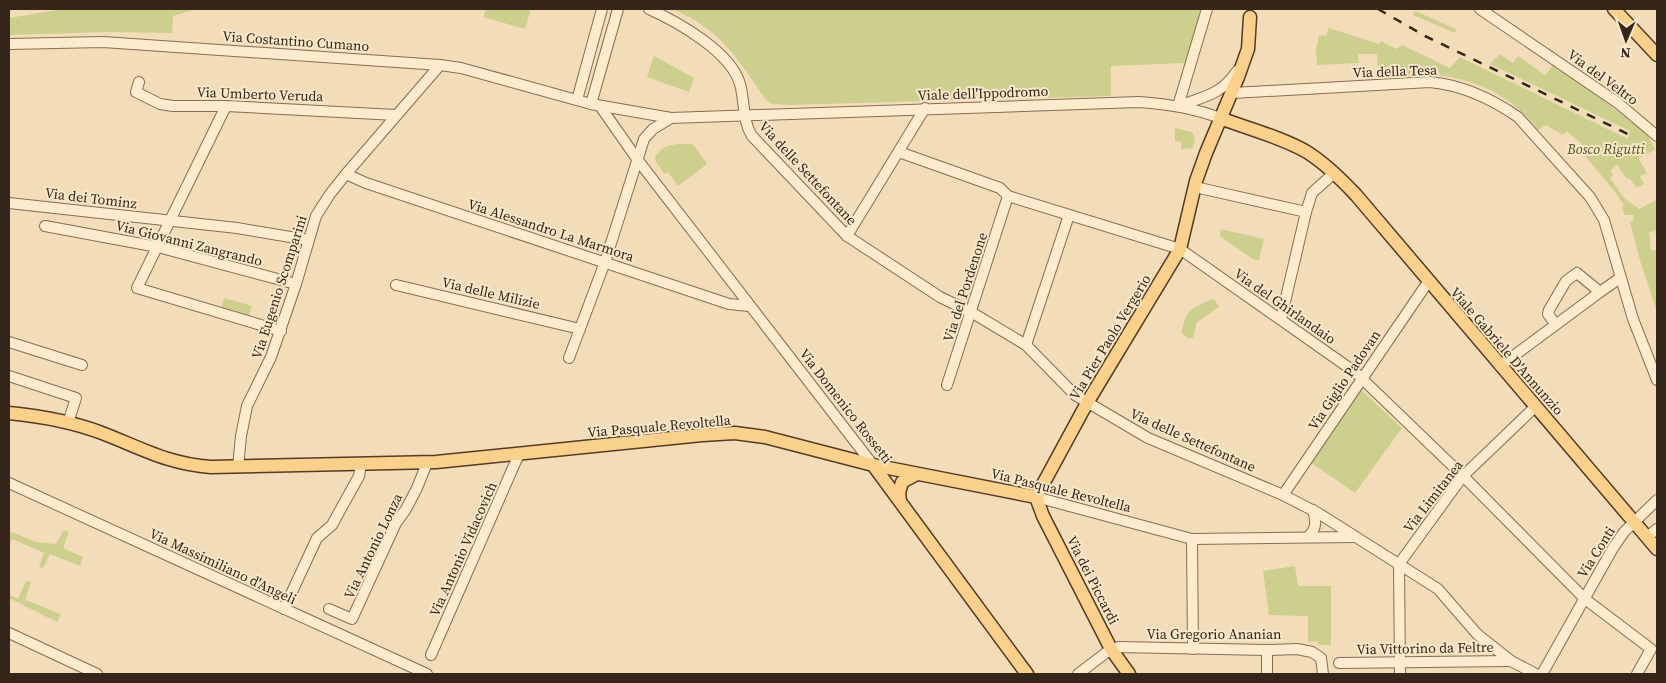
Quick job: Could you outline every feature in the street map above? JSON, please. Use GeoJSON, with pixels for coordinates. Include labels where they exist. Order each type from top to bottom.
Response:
{"type":"FeatureCollection","features":[{"type":"Feature","properties":{"kind":"main road"},"geometry":{"type":"LineString","coordinates":[[1614,9],[1657,55]]}},
{"type":"Feature","properties":{"kind":"main road","name":"Via Pier Paolo Vergerio"},"geometry":{"type":"LineString","coordinates":[[1036,497],[1087,403],[1180,249],[1195,187],[1206,153],[1232,93],[1248,49],[1250,17]]}},
{"type":"Feature","properties":{"kind":"main road","name":"Viale Gabriele D'Annunzio"},"geometry":{"type":"LineString","coordinates":[[1220,118],[1294,145],[1334,173],[1356,195],[1428,282],[1657,549]]}},
{"type":"Feature","properties":{"kind":"main road","name":"Via Pasquale Revoltella"},"geometry":{"type":"LineString","coordinates":[[10,412],[68,423],[102,433],[154,455],[182,464],[211,467],[427,463],[735,433],[765,437],[873,465],[1036,497]]}},
{"type":"Feature","properties":{"kind":"main road","name":"Via Domenico Rossetti"},"geometry":{"type":"LineString","coordinates":[[873,465],[1027,674]]}},
{"type":"Feature","properties":{"kind":"main road"},"geometry":{"type":"LineString","coordinates":[[900,501],[899,493],[902,482],[917,474]]}},
{"type":"Feature","properties":{"kind":"main road","name":"Via dei Piccardi"},"geometry":{"type":"LineString","coordinates":[[1036,497],[1043,516],[1111,649],[1129,674]]}},
{"type":"Feature","properties":{"kind":"street"},"geometry":{"type":"LineString","coordinates":[[577,100],[602,9]]}},
{"type":"Feature","properties":{"kind":"street"},"geometry":{"type":"LineString","coordinates":[[595,105],[618,9]]}},
{"type":"Feature","properties":{"kind":"street","name":"Via delle Settefontane"},"geometry":{"type":"LineString","coordinates":[[649,9],[702,40],[721,54],[730,64],[736,72],[740,85],[748,129],[752,136],[847,236],[940,297],[971,312],[1026,345],[1064,386],[1087,403],[1148,438],[1283,495],[1355,536],[1438,589],[1478,634],[1511,660],[1536,674]]}},
{"type":"Feature","properties":{"kind":"street"},"geometry":{"type":"LineString","coordinates":[[1178,106],[1207,9]]}},
{"type":"Feature","properties":{"kind":"street","name":"Via del Veltro"},"geometry":{"type":"LineString","coordinates":[[1480,9],[1618,102],[1657,136]]}},
{"type":"Feature","properties":{"kind":"street","name":"Via Costantino Cumano"},"geometry":{"type":"LineString","coordinates":[[9,44],[103,42],[440,65],[461,68],[595,105],[670,118]]}},
{"type":"Feature","properties":{"kind":"street"},"geometry":{"type":"LineString","coordinates":[[1178,106],[1223,88],[1239,68],[1248,49]]}},
{"type":"Feature","properties":{"kind":"street","name":"Via Eugenio Scomparini"},"geometry":{"type":"LineString","coordinates":[[238,467],[240,436],[247,406],[268,365],[281,331],[316,216],[346,174],[440,65]]}},
{"type":"Feature","properties":{"kind":"street","name":"Via Umberto Veruda"},"geometry":{"type":"LineString","coordinates":[[139,82],[136,92],[160,104],[173,106],[226,106],[396,115]]}},
{"type":"Feature","properties":{"kind":"street","name":"Via della Tesa"},"geometry":{"type":"LineString","coordinates":[[1232,93],[1430,82],[1459,86],[1506,109],[1518,117],[1590,197],[1604,220],[1633,319],[1657,380]]}},
{"type":"Feature","properties":{"kind":"street","name":"Viale dell'Ippodromo"},"geometry":{"type":"LineString","coordinates":[[670,118],[1139,102],[1178,106],[1220,118]]}},
{"type":"Feature","properties":{"kind":"street","name":"Via Domenico Rossetti"},"geometry":{"type":"LineString","coordinates":[[595,105],[873,465]]}},
{"type":"Feature","properties":{"kind":"street"},"geometry":{"type":"LineString","coordinates":[[226,106],[137,288],[281,331]]}},
{"type":"Feature","properties":{"kind":"street"},"geometry":{"type":"LineString","coordinates":[[847,236],[925,108]]}},
{"type":"Feature","properties":{"kind":"street"},"geometry":{"type":"LineString","coordinates":[[569,358],[605,262],[644,139],[652,129],[670,118]]}},
{"type":"Feature","properties":{"kind":"street"},"geometry":{"type":"LineString","coordinates":[[1648,129],[1657,146]]}},
{"type":"Feature","properties":{"kind":"street","name":"Via del Ghirlandaio"},"geometry":{"type":"LineString","coordinates":[[899,152],[1000,188],[1008,196],[1180,249],[1362,376],[1585,599],[1654,647]]}},
{"type":"Feature","properties":{"kind":"street"},"geometry":{"type":"LineString","coordinates":[[1281,319],[1312,193],[1334,173]]}},
{"type":"Feature","properties":{"kind":"street","name":"Via Alessandro La Marmora"},"geometry":{"type":"LineString","coordinates":[[346,174],[366,183],[729,304],[749,306]]}},
{"type":"Feature","properties":{"kind":"street"},"geometry":{"type":"LineString","coordinates":[[1195,187],[1306,212]]}},
{"type":"Feature","properties":{"kind":"street","name":"Via del Pordenone"},"geometry":{"type":"LineString","coordinates":[[947,385],[1008,196]]}},
{"type":"Feature","properties":{"kind":"street","name":"Via dei Tominz"},"geometry":{"type":"LineString","coordinates":[[9,203],[237,228],[308,240]]}},
{"type":"Feature","properties":{"kind":"street"},"geometry":{"type":"LineString","coordinates":[[1026,345],[1069,215]]}},
{"type":"Feature","properties":{"kind":"street","name":"Via Giovanni Zangrando"},"geometry":{"type":"LineString","coordinates":[[45,226],[158,247],[296,284]]}},
{"type":"Feature","properties":{"kind":"street"},"geometry":{"type":"LineString","coordinates":[[1556,325],[1548,314],[1549,310],[1562,286],[1571,277],[1577,273],[1600,292]]}},
{"type":"Feature","properties":{"kind":"street"},"geometry":{"type":"LineString","coordinates":[[1500,366],[1620,278]]}},
{"type":"Feature","properties":{"kind":"street","name":"Via Giglio Padovan"},"geometry":{"type":"LineString","coordinates":[[1283,495],[1362,376],[1428,282]]}},
{"type":"Feature","properties":{"kind":"street","name":"Via delle Milizie"},"geometry":{"type":"LineString","coordinates":[[396,285],[580,329]]}},
{"type":"Feature","properties":{"kind":"street"},"geometry":{"type":"LineString","coordinates":[[9,342],[82,365]]}},
{"type":"Feature","properties":{"kind":"street"},"geometry":{"type":"LineString","coordinates":[[9,376],[76,398],[68,423]]}},
{"type":"Feature","properties":{"kind":"street","name":"Via Limitanea"},"geometry":{"type":"LineString","coordinates":[[1399,564],[1463,476],[1535,407]]}},
{"type":"Feature","properties":{"kind":"street","name":"Via Antonio Vidacovich"},"geometry":{"type":"LineString","coordinates":[[431,655],[520,454]]}},
{"type":"Feature","properties":{"kind":"street","name":"Via Antonio Lonza"},"geometry":{"type":"LineString","coordinates":[[329,608],[352,619],[396,524],[417,488],[427,463]]}},
{"type":"Feature","properties":{"kind":"street"},"geometry":{"type":"LineString","coordinates":[[284,609],[317,538],[332,525],[359,476],[360,464]]}},
{"type":"Feature","properties":{"kind":"street","name":"Via Massimiliano d'Angeli"},"geometry":{"type":"LineString","coordinates":[[9,484],[427,674]]}},
{"type":"Feature","properties":{"kind":"street","name":"Via Pasquale Revoltella"},"geometry":{"type":"LineString","coordinates":[[1036,497],[1192,539],[1355,536]]}},
{"type":"Feature","properties":{"kind":"street","name":"Via Conti"},"geometry":{"type":"LineString","coordinates":[[1542,674],[1613,548],[1624,532],[1657,500]]}},
{"type":"Feature","properties":{"kind":"street"},"geometry":{"type":"LineString","coordinates":[[1309,536],[1316,522],[1312,510]]}},
{"type":"Feature","properties":{"kind":"street"},"geometry":{"type":"LineString","coordinates":[[1647,537],[1657,528]]}},
{"type":"Feature","properties":{"kind":"street"},"geometry":{"type":"LineString","coordinates":[[1192,539],[1192,648]]}},
{"type":"Feature","properties":{"kind":"street"},"geometry":{"type":"LineString","coordinates":[[1399,564],[1400,674]]}},
{"type":"Feature","properties":{"kind":"street"},"geometry":{"type":"LineString","coordinates":[[9,632],[97,674]]}},
{"type":"Feature","properties":{"kind":"street"},"geometry":{"type":"LineString","coordinates":[[1637,674],[1654,647]]}},
{"type":"Feature","properties":{"kind":"street","name":"Via Gregorio Ananian"},"geometry":{"type":"LineString","coordinates":[[1111,649],[1192,648],[1267,650],[1288,648],[1305,650],[1317,655],[1321,658],[1323,669]]}},
{"type":"Feature","properties":{"kind":"street"},"geometry":{"type":"LineString","coordinates":[[1078,674],[1111,649]]}},
{"type":"Feature","properties":{"kind":"street"},"geometry":{"type":"LineString","coordinates":[[1267,650],[1267,674]]}},
{"type":"Feature","properties":{"kind":"street","name":"Via Vittorino da Feltre"},"geometry":{"type":"LineString","coordinates":[[1339,663],[1511,660]]}},
{"type":"Feature","properties":{"kind":"green space"},"geometry":{"type":"Polygon","coordinates":[[[57,9],[196,9],[173,16],[172,33],[108,32],[9,35],[9,18],[57,9]]]}},
{"type":"Feature","properties":{"kind":"green space"},"geometry":{"type":"Polygon","coordinates":[[[486,9],[531,9],[525,29],[483,17],[486,9]]]}},
{"type":"Feature","properties":{"kind":"green space"},"geometry":{"type":"Polygon","coordinates":[[[673,9],[1202,9],[1185,63],[1111,66],[1111,96],[789,105],[772,104],[767,101],[723,43],[701,24],[673,9]]]}},
{"type":"Feature","properties":{"kind":"green space"},"geometry":{"type":"Polygon","coordinates":[[[1415,11],[1456,29],[1455,33],[1413,15],[1415,11]]]}},
{"type":"Feature","properties":{"kind":"green space","name":"Bosco Rigutti"},"geometry":{"type":"Polygon","coordinates":[[[1329,28],[1379,44],[1381,41],[1396,49],[1402,45],[1450,68],[1460,57],[1628,139],[1630,131],[1490,64],[1500,54],[1513,63],[1518,56],[1545,75],[1554,64],[1646,132],[1655,150],[1638,158],[1647,173],[1640,176],[1644,184],[1637,188],[1630,179],[1627,179],[1617,165],[1611,170],[1613,175],[1610,178],[1624,198],[1639,209],[1656,200],[1657,231],[1649,232],[1651,250],[1657,250],[1657,312],[1630,222],[1634,220],[1633,215],[1625,215],[1622,208],[1624,206],[1616,193],[1581,151],[1585,147],[1567,131],[1563,135],[1546,125],[1538,130],[1517,107],[1505,98],[1463,80],[1433,75],[1433,71],[1430,70],[1428,74],[1378,78],[1377,54],[1358,54],[1359,63],[1317,65],[1316,50],[1319,35],[1326,36],[1329,28]]]}},
{"type":"Feature","properties":{"kind":"green space"},"geometry":{"type":"Polygon","coordinates":[[[654,56],[694,78],[689,92],[647,77],[654,56]]]}},
{"type":"Feature","properties":{"kind":"green space"},"geometry":{"type":"Polygon","coordinates":[[[1175,128],[1192,132],[1195,138],[1193,148],[1181,149],[1181,142],[1175,141],[1175,128]]]}},
{"type":"Feature","properties":{"kind":"green space"},"geometry":{"type":"Polygon","coordinates":[[[693,144],[707,164],[678,186],[668,172],[665,174],[656,162],[655,157],[667,146],[693,144]]]}},
{"type":"Feature","properties":{"kind":"green space"},"geometry":{"type":"Polygon","coordinates":[[[1221,229],[1264,239],[1259,260],[1253,259],[1221,237],[1221,229]]]}},
{"type":"Feature","properties":{"kind":"green space"},"geometry":{"type":"Polygon","coordinates":[[[224,298],[252,306],[248,319],[221,311],[224,298]]]}},
{"type":"Feature","properties":{"kind":"green space"},"geometry":{"type":"Polygon","coordinates":[[[1211,299],[1215,300],[1219,307],[1197,322],[1193,338],[1188,338],[1181,333],[1186,316],[1192,309],[1211,299]]]}},
{"type":"Feature","properties":{"kind":"green space"},"geometry":{"type":"Polygon","coordinates":[[[1360,389],[1402,428],[1355,493],[1310,462],[1360,389]]]}},
{"type":"Feature","properties":{"kind":"green space"},"geometry":{"type":"Polygon","coordinates":[[[64,530],[69,532],[63,548],[83,557],[80,566],[50,554],[43,568],[39,567],[44,553],[12,539],[9,545],[9,531],[36,542],[56,544],[64,530]]]}},
{"type":"Feature","properties":{"kind":"green space"},"geometry":{"type":"Polygon","coordinates":[[[1295,566],[1298,586],[1331,586],[1331,645],[1320,645],[1315,641],[1308,642],[1308,616],[1269,615],[1263,571],[1295,566]]]}},
{"type":"Feature","properties":{"kind":"green space"},"geometry":{"type":"Polygon","coordinates":[[[26,581],[31,582],[25,600],[61,614],[57,622],[9,598],[9,595],[18,599],[26,581]]]}},
{"type":"Feature","properties":{"kind":"railway"},"geometry":{"type":"LineString","coordinates":[[1378,9],[1425,36],[1630,135]]}}]}
